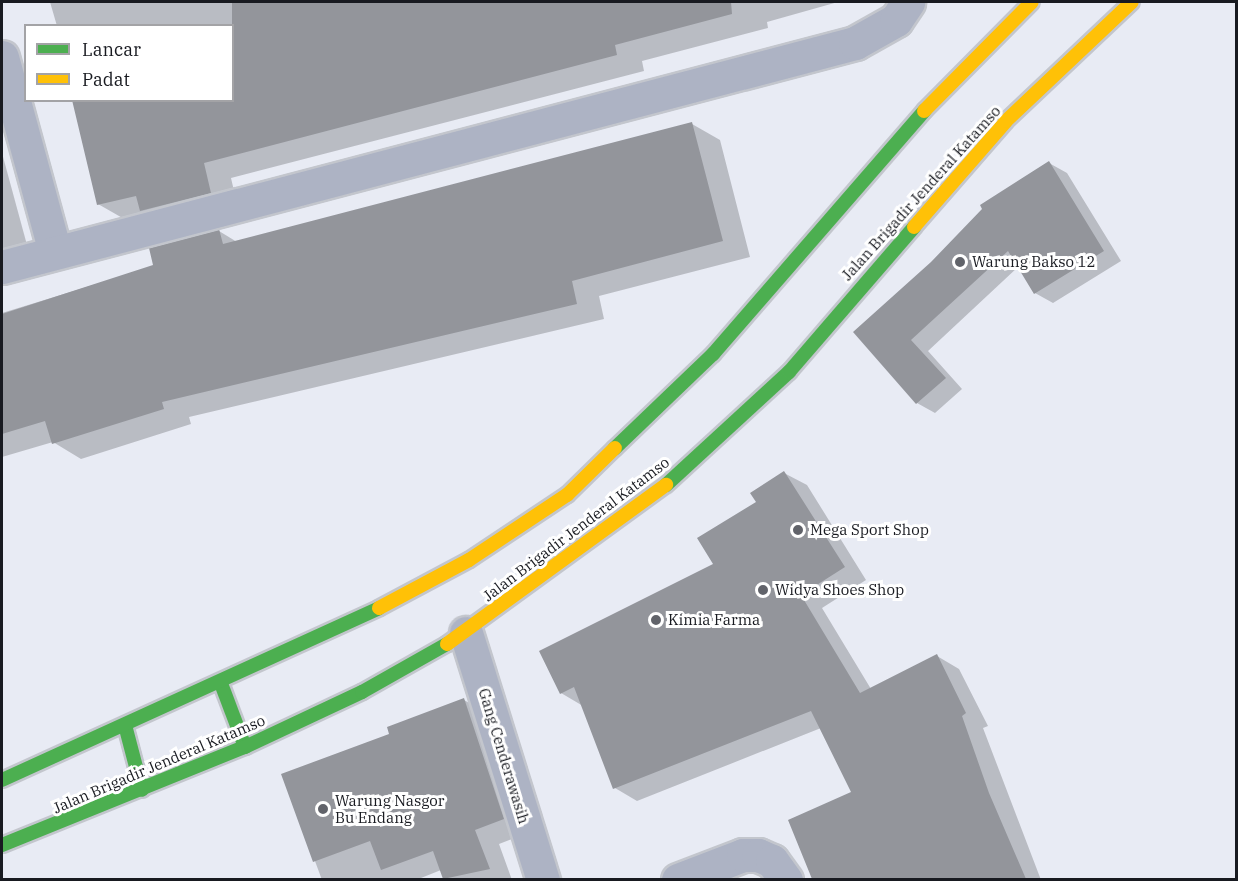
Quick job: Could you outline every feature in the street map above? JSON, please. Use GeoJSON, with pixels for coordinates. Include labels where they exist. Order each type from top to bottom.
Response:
{"type":"FeatureCollection","features":[{"type":"Feature","properties":{"kind":"main road"},"geometry":{"type":"LineString","coordinates":[[2,780],[125,725],[222,686],[469,560],[567,495],[713,354],[923,112],[1032,2]]}},
{"type":"Feature","properties":{"kind":"main road","name":"Jalan Brigadir Jenderal Katamso"},"geometry":{"type":"LineString","coordinates":[[2,845],[245,747],[362,692],[465,633],[666,485],[789,372],[1006,121],[1132,2]]}},
{"type":"Feature","properties":{"kind":"main road"},"geometry":{"type":"LineString","coordinates":[[222,686],[245,747]]}},
{"type":"Feature","properties":{"kind":"main road"},"geometry":{"type":"LineString","coordinates":[[125,725],[142,789]]}},
{"type":"Feature","properties":{"kind":"street"},"geometry":{"type":"LineString","coordinates":[[2,267],[855,44],[896,20],[908,2]]}},
{"type":"Feature","properties":{"kind":"street"},"geometry":{"type":"LineString","coordinates":[[2,57],[55,252]]}},
{"type":"Feature","properties":{"kind":"street","name":"Gang Cenderawasih"},"geometry":{"type":"LineString","coordinates":[[465,633],[543,879]]}},
{"type":"Feature","properties":{"kind":"street"},"geometry":{"type":"LineString","coordinates":[[678,879],[743,855],[758,855],[772,861],[786,879]]}},
{"type":"Feature","properties":{"kind":"building"},"geometry":{"type":"Polygon","coordinates":[[[232,2],[731,2],[732,14],[615,45],[617,55],[204,163],[211,193],[140,211],[136,196],[97,205],[72,102],[234,102],[234,24],[232,24],[232,2]]]}},
{"type":"Feature","properties":{"kind":"building"},"geometry":{"type":"Polygon","coordinates":[[[692,122],[723,241],[572,281],[577,304],[162,402],[164,409],[52,444],[45,421],[2,434],[2,314],[153,265],[149,248],[219,229],[223,244],[692,122]]]}},
{"type":"Feature","properties":{"kind":"building"},"geometry":{"type":"Polygon","coordinates":[[[1049,161],[1104,251],[1034,294],[1008,251],[911,340],[946,378],[916,404],[853,332],[931,262],[982,209],[980,205],[1049,161]]]}},
{"type":"Feature","properties":{"kind":"building"},"geometry":{"type":"Polygon","coordinates":[[[784,471],[845,567],[801,595],[860,693],[937,654],[966,713],[962,716],[989,793],[1026,879],[812,879],[788,820],[851,792],[811,711],[613,789],[574,687],[560,694],[539,651],[713,564],[697,538],[756,502],[750,493],[784,471]]]}},
{"type":"Feature","properties":{"kind":"building"},"geometry":{"type":"Polygon","coordinates":[[[464,698],[504,819],[475,830],[490,869],[443,879],[433,851],[381,870],[370,841],[313,862],[281,774],[389,734],[387,727],[464,698]]]}},
{"type":"Feature","properties":{"kind":"traffic: fast"},"geometry":{"type":"LineString","coordinates":[[615,448],[713,354],[924,111]]}},
{"type":"Feature","properties":{"kind":"traffic: fast"},"geometry":{"type":"LineString","coordinates":[[666,485],[789,372],[914,227]]}},
{"type":"Feature","properties":{"kind":"traffic: fast"},"geometry":{"type":"LineString","coordinates":[[2,780],[379,608]]}},
{"type":"Feature","properties":{"kind":"traffic: fast"},"geometry":{"type":"LineString","coordinates":[[2,845],[245,747],[362,692],[447,644]]}},
{"type":"Feature","properties":{"kind":"traffic: fast"},"geometry":{"type":"LineString","coordinates":[[222,686],[245,747]]}},
{"type":"Feature","properties":{"kind":"traffic: fast"},"geometry":{"type":"LineString","coordinates":[[125,725],[142,790]]}},
{"type":"Feature","properties":{"kind":"traffic: slow"},"geometry":{"type":"LineString","coordinates":[[924,111],[1032,2]]}},
{"type":"Feature","properties":{"kind":"traffic: slow"},"geometry":{"type":"LineString","coordinates":[[914,227],[1006,121],[1132,2]]}},
{"type":"Feature","properties":{"kind":"traffic: slow"},"geometry":{"type":"LineString","coordinates":[[379,608],[469,560],[567,495],[615,448]]}},
{"type":"Feature","properties":{"kind":"traffic: slow"},"geometry":{"type":"LineString","coordinates":[[447,644],[666,485]]}},
{"type":"Feature","properties":{"kind":"place","name":"Warung Bakso 12"},"geometry":{"type":"Point","coordinates":[960,262]}},
{"type":"Feature","properties":{"kind":"place","name":"Mega Sport Shop"},"geometry":{"type":"Point","coordinates":[798,530]}},
{"type":"Feature","properties":{"kind":"place","name":"Widya Shoes Shop"},"geometry":{"type":"Point","coordinates":[763,590]}},
{"type":"Feature","properties":{"kind":"place","name":"Kimia Farma"},"geometry":{"type":"Point","coordinates":[656,620]}},
{"type":"Feature","properties":{"kind":"place","name":"Warung Nasgor Bu Endang"},"geometry":{"type":"Point","coordinates":[323,809]}}]}
